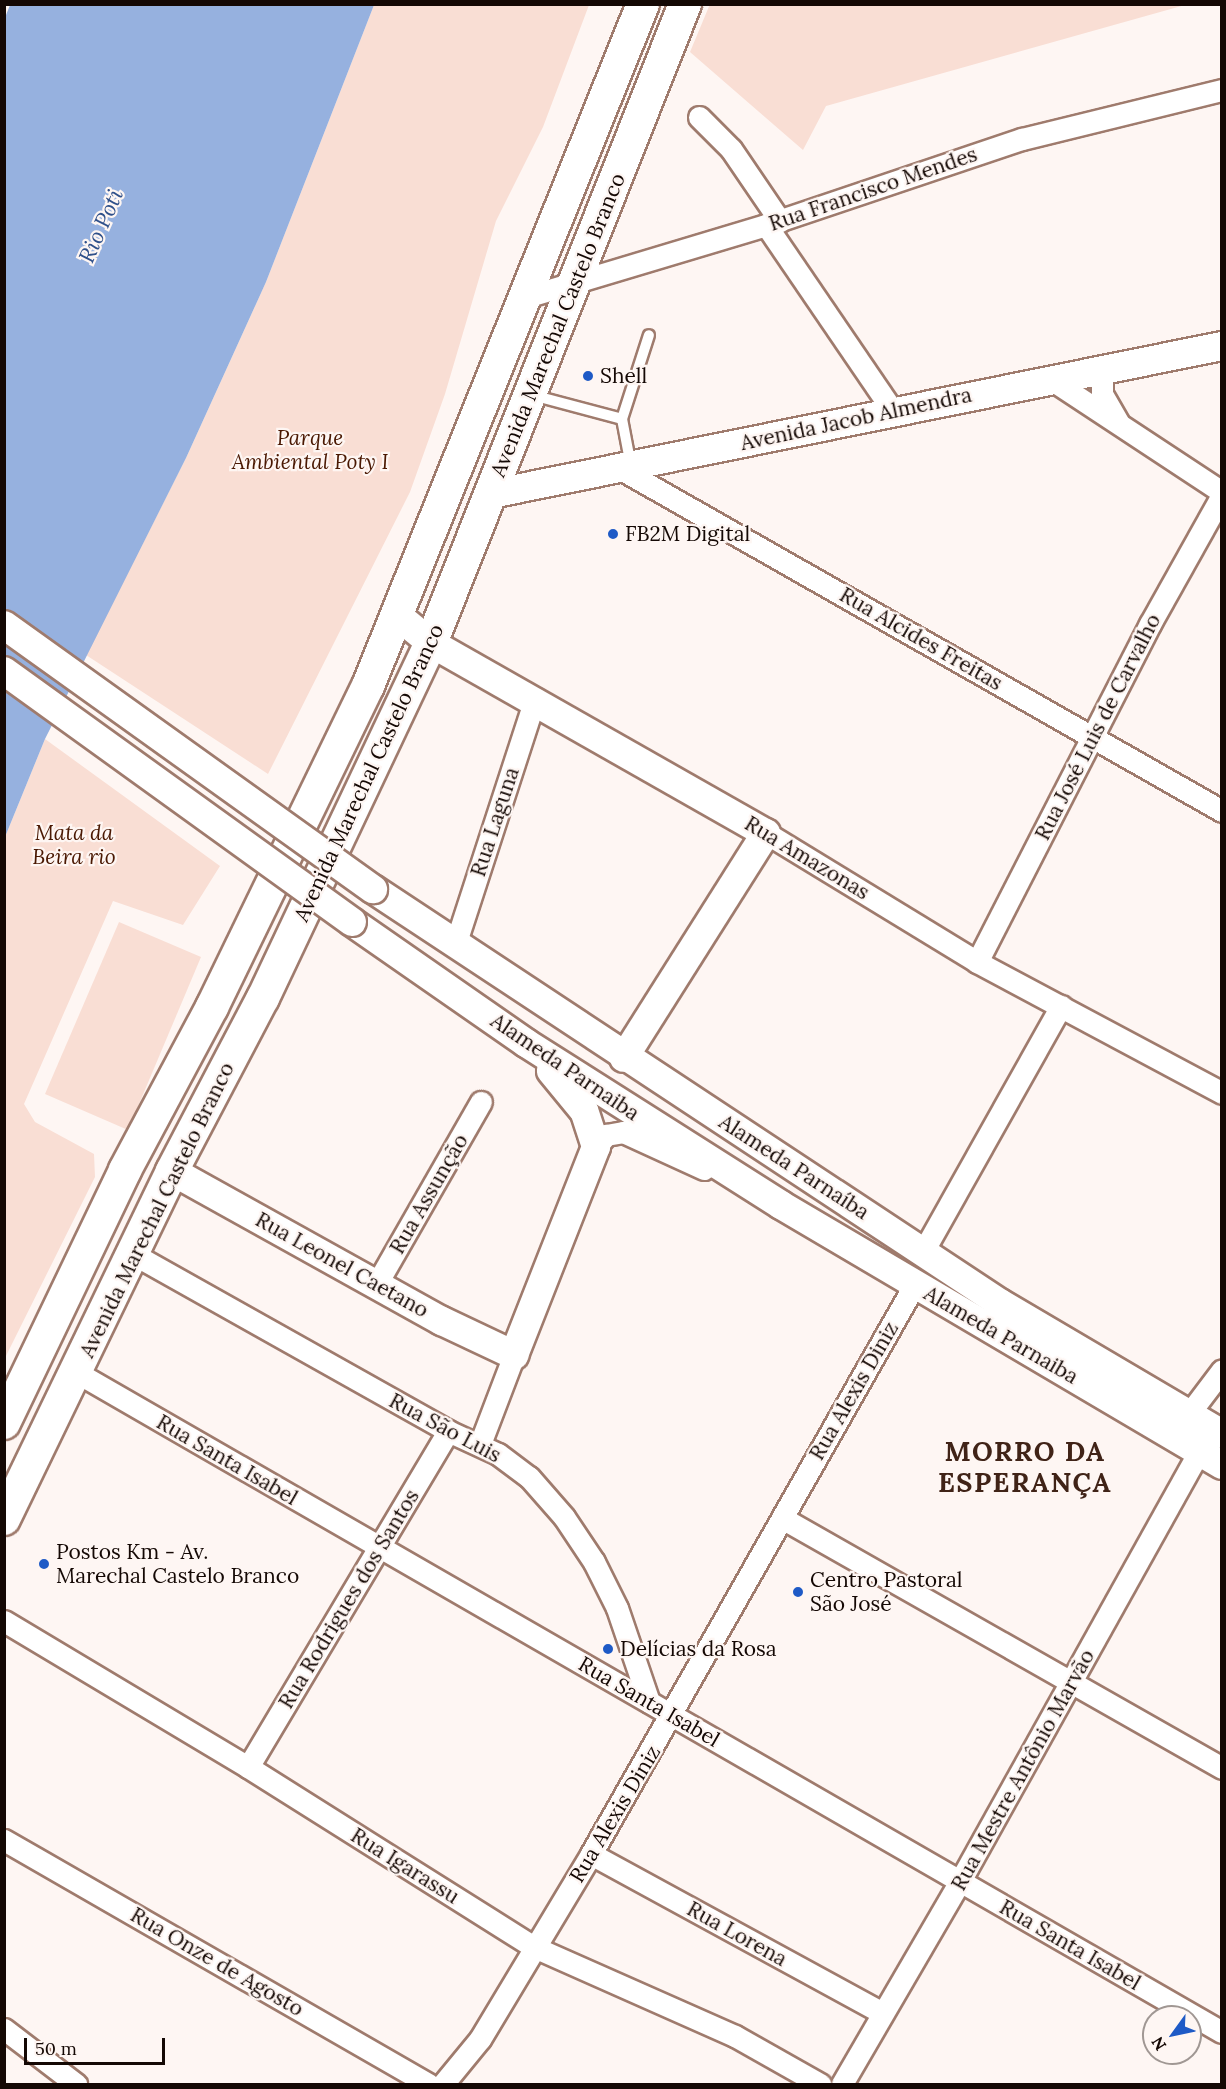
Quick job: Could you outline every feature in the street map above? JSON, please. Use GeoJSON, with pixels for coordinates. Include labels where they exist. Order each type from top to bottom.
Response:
{"type":"FeatureCollection","features":[{"type":"Feature","properties":{"kind":"main road","name":"Avenida Marechal Castelo Branco"},"geometry":{"type":"LineString","coordinates":[[4,1423],[125,1170],[242,946],[368,686],[643,4]]}},
{"type":"Feature","properties":{"kind":"main road","name":"Avenida Marechal Castelo Branco"},"geometry":{"type":"LineString","coordinates":[[6,1511],[135,1255],[172,1171],[279,966],[431,643],[686,4]]}},
{"type":"Feature","properties":{"kind":"main road","name":"Avenida Jacob Almendra"},"geometry":{"type":"LineString","coordinates":[[491,494],[1221,346]]}},
{"type":"Feature","properties":{"kind":"main road","name":"Rua Amazonas"},"geometry":{"type":"LineString","coordinates":[[397,615],[431,643],[535,699],[766,833]]}},
{"type":"Feature","properties":{"kind":"main road","name":"Alameda Parnaíba"},"geometry":{"type":"LineString","coordinates":[[4,625],[373,889],[624,1058],[924,1250],[1009,1309],[1221,1434]]}},
{"type":"Feature","properties":{"kind":"main road","name":"Alameda Parnaiba"},"geometry":{"type":"LineString","coordinates":[[4,671],[352,922],[526,1043],[781,1205],[1210,1459]]}},
{"type":"Feature","properties":{"kind":"main road"},"geometry":{"type":"LineString","coordinates":[[624,1058],[766,833]]}},
{"type":"Feature","properties":{"kind":"main road"},"geometry":{"type":"LineString","coordinates":[[242,946],[279,966]]}},
{"type":"Feature","properties":{"kind":"main road"},"geometry":{"type":"LineString","coordinates":[[514,1355],[596,1147],[584,1110],[526,1043]]}},
{"type":"Feature","properties":{"kind":"main road","name":"Rua Leonel Caetano"},"geometry":{"type":"LineString","coordinates":[[172,1171],[376,1286],[514,1355]]}},
{"type":"Feature","properties":{"kind":"street","name":"Rua Francisco Mendes"},"geometry":{"type":"LineString","coordinates":[[526,297],[773,223],[1022,139],[1221,90]]}},
{"type":"Feature","properties":{"kind":"street"},"geometry":{"type":"LineString","coordinates":[[699,117],[731,149],[773,223],[893,411]]}},
{"type":"Feature","properties":{"kind":"street"},"geometry":{"type":"LineString","coordinates":[[1102,370],[1102,394],[1122,427]]}},
{"type":"Feature","properties":{"kind":"street"},"geometry":{"type":"LineString","coordinates":[[1052,380],[1221,493]]}},
{"type":"Feature","properties":{"kind":"street","name":"Rua Alcides Freitas"},"geometry":{"type":"LineString","coordinates":[[625,467],[1221,811]]}},
{"type":"Feature","properties":{"kind":"street","name":"Rua José Luis de Carvalho"},"geometry":{"type":"LineString","coordinates":[[976,962],[1095,738],[1150,624],[1221,493]]}},
{"type":"Feature","properties":{"kind":"street","name":"Rua Laguna"},"geometry":{"type":"LineString","coordinates":[[455,945],[535,699]]}},
{"type":"Feature","properties":{"kind":"street","name":"Rua Amazonas"},"geometry":{"type":"LineString","coordinates":[[766,833],[976,962],[1220,1087]]}},
{"type":"Feature","properties":{"kind":"street"},"geometry":{"type":"LineString","coordinates":[[924,1250],[1060,1006]]}},
{"type":"Feature","properties":{"kind":"street","name":"Rua Assunção"},"geometry":{"type":"LineString","coordinates":[[376,1286],[481,1102]]}},
{"type":"Feature","properties":{"kind":"street","name":"Alameda Parnaiba"},"geometry":{"type":"LineString","coordinates":[[596,1147],[606,1135],[623,1132],[781,1205]]}},
{"type":"Feature","properties":{"kind":"street","name":"Rua São Luis"},"geometry":{"type":"LineString","coordinates":[[135,1255],[448,1431],[480,1444],[529,1477],[564,1517],[617,1608],[649,1702]]}},
{"type":"Feature","properties":{"kind":"street","name":"Rua Alexis Diniz"},"geometry":{"type":"LineString","coordinates":[[443,2085],[480,2039],[673,1715],[915,1284]]}},
{"type":"Feature","properties":{"kind":"street"},"geometry":{"type":"LineString","coordinates":[[480,1444],[514,1355]]}},
{"type":"Feature","properties":{"kind":"street"},"geometry":{"type":"LineString","coordinates":[[1188,1415],[1221,1370]]}},
{"type":"Feature","properties":{"kind":"street","name":"Rua Santa Isabel"},"geometry":{"type":"LineString","coordinates":[[76,1372],[379,1549],[673,1715],[1221,2032]]}},
{"type":"Feature","properties":{"kind":"street","name":"Rua Rodrigues dos Santos"},"geometry":{"type":"LineString","coordinates":[[248,1767],[448,1431]]}},
{"type":"Feature","properties":{"kind":"street","name":"Rua Mestre Antônio Marvão"},"geometry":{"type":"LineString","coordinates":[[842,2085],[1073,1681],[1210,1459]]}},
{"type":"Feature","properties":{"kind":"street"},"geometry":{"type":"LineString","coordinates":[[782,1518],[1073,1681],[1221,1768]]}},
{"type":"Feature","properties":{"kind":"street","name":"Rua Igarassu"},"geometry":{"type":"LineString","coordinates":[[4,1621],[248,1767],[534,1947],[735,2036],[820,2085]]}},
{"type":"Feature","properties":{"kind":"street","name":"Rua Onze de Agosto"},"geometry":{"type":"LineString","coordinates":[[4,1840],[429,2085]]}},
{"type":"Feature","properties":{"kind":"street","name":"Rua Lorena"},"geometry":{"type":"LineString","coordinates":[[591,1854],[883,2013]]}},
{"type":"Feature","properties":{"kind":"street"},"geometry":{"type":"LineString","coordinates":[[4,2029],[76,2085]]}},
{"type":"Feature","properties":{"kind":"lane"},"geometry":{"type":"LineString","coordinates":[[625,467],[622,419],[649,335]]}},
{"type":"Feature","properties":{"kind":"lane"},"geometry":{"type":"LineString","coordinates":[[531,394],[622,419]]}},
{"type":"Feature","properties":{"kind":"green space"},"geometry":{"type":"Polygon","coordinates":[[[710,4],[1185,5],[826,106],[803,150],[690,52],[710,4]]]}},
{"type":"Feature","properties":{"kind":"green space","name":"Parque Ambiental Poty I"},"geometry":{"type":"Polygon","coordinates":[[[374,5],[589,5],[543,127],[496,221],[445,394],[410,492],[268,774],[86,655],[186,458],[266,282],[374,5]]]}},
{"type":"Feature","properties":{"kind":"green space","name":"Mata da Beira rio"},"geometry":{"type":"Polygon","coordinates":[[[45,739],[220,866],[183,925],[113,901],[24,1104],[35,1122],[94,1154],[95,1177],[5,1358],[5,837],[45,739]]]}},
{"type":"Feature","properties":{"kind":"green space"},"geometry":{"type":"Polygon","coordinates":[[[119,922],[201,957],[128,1130],[45,1094],[119,922]]]}},
{"type":"Feature","properties":{"kind":"water","name":"Rio Poti"},"geometry":{"type":"Polygon","coordinates":[[[10,5],[374,5],[266,282],[186,458],[45,739],[5,837],[4,20],[10,5]]]}},
{"type":"Feature","properties":{"kind":"place","name":"Shell"},"geometry":{"type":"Point","coordinates":[588,376]}},
{"type":"Feature","properties":{"kind":"place","name":"FB2M Digital"},"geometry":{"type":"Point","coordinates":[613,534]}},
{"type":"Feature","properties":{"kind":"place","name":"Postos Km - Av. Marechal Castelo Branco"},"geometry":{"type":"Point","coordinates":[44,1564]}},
{"type":"Feature","properties":{"kind":"place","name":"Centro Pastoral São José"},"geometry":{"type":"Point","coordinates":[798,1592]}},
{"type":"Feature","properties":{"kind":"place","name":"Delícias da Rosa"},"geometry":{"type":"Point","coordinates":[608,1649]}},
{"type":"Feature","properties":{"kind":"district","name":"MORRO DA ESPERANÇA"},"geometry":{"type":"Point","coordinates":[1025,1466]}}]}
